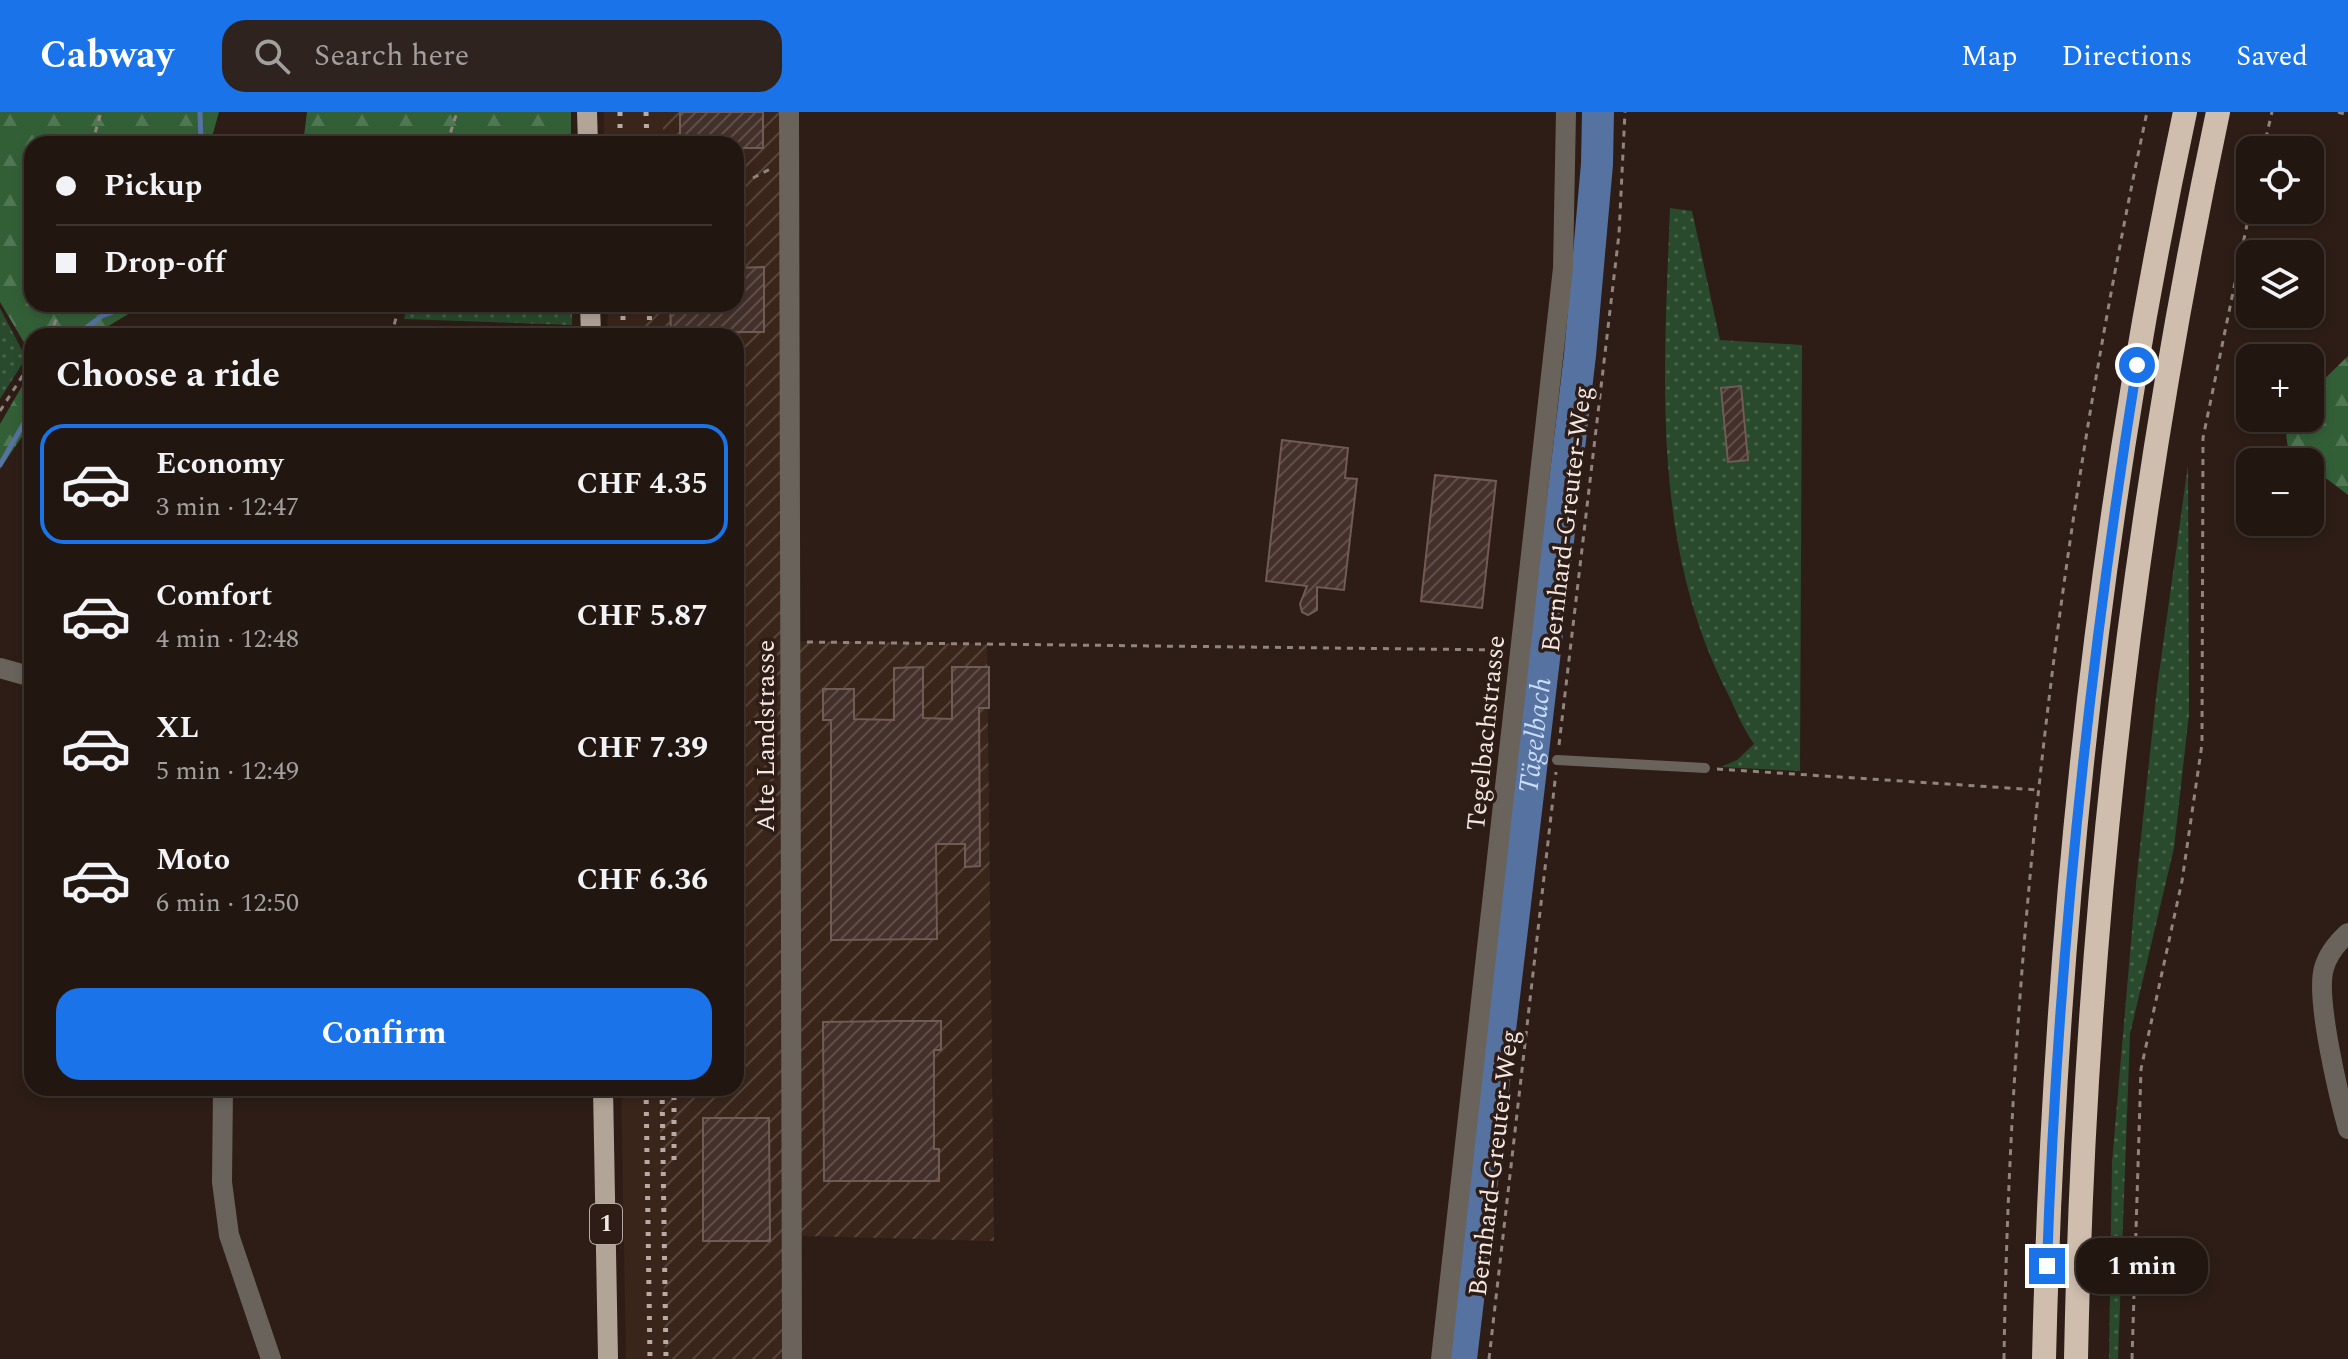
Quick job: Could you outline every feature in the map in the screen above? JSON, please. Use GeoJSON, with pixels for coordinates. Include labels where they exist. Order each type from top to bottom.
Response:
{"type":"FeatureCollection","features":[{"type":"Feature","properties":{"kind":"highway"},"geometry":{"type":"LineString","coordinates":[[2044,1359],[2055,1089],[2082,764],[2127,429],[2185,112]]}},
{"type":"Feature","properties":{"kind":"highway"},"geometry":{"type":"LineString","coordinates":[[2076,1359],[2092,1011],[2126,663],[2162,416],[2218,112]]}},
{"type":"Feature","properties":{"kind":"main road"},"geometry":{"type":"LineString","coordinates":[[587,112],[588,136]]}},
{"type":"Feature","properties":{"kind":"main road","name":"1"},"geometry":{"type":"LineString","coordinates":[[603,1096],[608,1359]]}},
{"type":"Feature","properties":{"kind":"street","name":"Alte Landstrasse"},"geometry":{"type":"LineString","coordinates":[[789,112],[792,1359]]}},
{"type":"Feature","properties":{"kind":"street","name":"Tegelbachstrasse"},"geometry":{"type":"LineString","coordinates":[[1441,1359],[1563,268],[1566,112]]}},
{"type":"Feature","properties":{"kind":"street"},"geometry":{"type":"LineString","coordinates":[[0,668],[24,675]]}},
{"type":"Feature","properties":{"kind":"street"},"geometry":{"type":"LineString","coordinates":[[2348,933],[2335,945],[2323,971],[2329,1035],[2348,1129]]}},
{"type":"Feature","properties":{"kind":"street"},"geometry":{"type":"LineString","coordinates":[[223,1096],[222,1182],[229,1235],[271,1359]]}},
{"type":"Feature","properties":{"kind":"lane"},"geometry":{"type":"LineString","coordinates":[[1557,760],[1705,768]]}},
{"type":"Feature","properties":{"kind":"path"},"geometry":{"type":"LineString","coordinates":[[94,136],[101,112]]}},
{"type":"Feature","properties":{"kind":"path"},"geometry":{"type":"LineString","coordinates":[[450,136],[457,112]]}},
{"type":"Feature","properties":{"kind":"path","name":"Bernhard-Greuter-Weg"},"geometry":{"type":"LineString","coordinates":[[1489,1359],[1619,234],[1625,112]]}},
{"type":"Feature","properties":{"kind":"path"},"geometry":{"type":"LineString","coordinates":[[2004,1359],[2010,1158],[2039,790],[2094,394],[2147,112]]}},
{"type":"Feature","properties":{"kind":"path"},"geometry":{"type":"LineString","coordinates":[[2266,136],[2272,112]]}},
{"type":"Feature","properties":{"kind":"path"},"geometry":{"type":"LineString","coordinates":[[2338,112],[2348,115]]}},
{"type":"Feature","properties":{"kind":"path"},"geometry":{"type":"LineString","coordinates":[[2132,1359],[2141,1069],[2184,869],[2202,744],[2203,438],[2247,224]]}},
{"type":"Feature","properties":{"kind":"path"},"geometry":{"type":"LineString","coordinates":[[0,411],[24,374]]}},
{"type":"Feature","properties":{"kind":"path"},"geometry":{"type":"LineString","coordinates":[[791,641],[1522,650]]}},
{"type":"Feature","properties":{"kind":"path"},"geometry":{"type":"LineString","coordinates":[[1705,768],[2039,790]]}},
{"type":"Feature","properties":{"kind":"shaded area"},"geometry":{"type":"Polygon","coordinates":[[[604,112],[663,112],[663,136],[604,136],[604,112]]]}},
{"type":"Feature","properties":{"kind":"shaded area"},"geometry":{"type":"Polygon","coordinates":[[[663,112],[789,112],[791,641],[987,644],[994,1241],[803,1236],[792,1263],[792,1359],[665,1359],[659,1096],[744,1096],[744,328],[643,328],[643,312],[744,312],[744,136],[663,136],[663,112]]]}},
{"type":"Feature","properties":{"kind":"shaded area"},"geometry":{"type":"Polygon","coordinates":[[[607,312],[643,312],[643,328],[608,328],[607,312]]]}},
{"type":"Feature","properties":{"kind":"shaded area"},"geometry":{"type":"Polygon","coordinates":[[[621,1096],[659,1096],[665,1359],[626,1359],[621,1096]]]}},
{"type":"Feature","properties":{"kind":"green space"},"geometry":{"type":"Polygon","coordinates":[[[0,112],[219,112],[212,136],[24,136],[24,312],[132,312],[105,328],[24,328],[24,342],[0,302],[0,112]]]}},
{"type":"Feature","properties":{"kind":"green space"},"geometry":{"type":"Polygon","coordinates":[[[307,112],[571,112],[571,136],[304,136],[307,112]]]}},
{"type":"Feature","properties":{"kind":"green space"},"geometry":{"type":"Polygon","coordinates":[[[1670,208],[1692,211],[1720,340],[1802,345],[1800,771],[1721,767],[1737,760],[1754,744],[1726,690],[1702,633],[1684,574],[1673,514],[1665,392],[1670,208]]]}},
{"type":"Feature","properties":{"kind":"green space"},"geometry":{"type":"Polygon","coordinates":[[[0,308],[24,354],[24,361],[0,399],[0,308]]]}},
{"type":"Feature","properties":{"kind":"green space"},"geometry":{"type":"Polygon","coordinates":[[[406,312],[572,312],[572,325],[404,319],[406,312]]]}},
{"type":"Feature","properties":{"kind":"green space"},"geometry":{"type":"Polygon","coordinates":[[[2348,356],[2348,495],[2324,477],[2324,448],[2288,448],[2286,432],[2324,432],[2324,379],[2348,356]]]}},
{"type":"Feature","properties":{"kind":"green space"},"geometry":{"type":"Polygon","coordinates":[[[24,383],[24,434],[0,469],[0,424],[24,383]]]}},
{"type":"Feature","properties":{"kind":"green space"},"geometry":{"type":"Polygon","coordinates":[[[2188,465],[2189,714],[2174,848],[2130,1034],[2118,1359],[2109,1359],[2112,1162],[2136,884],[2157,688],[2188,465]]]}},
{"type":"Feature","properties":{"kind":"building"},"geometry":{"type":"Polygon","coordinates":[[[680,112],[763,112],[763,148],[744,148],[744,136],[680,136],[680,112]]]}},
{"type":"Feature","properties":{"kind":"building"},"geometry":{"type":"Polygon","coordinates":[[[764,267],[764,332],[744,332],[744,328],[671,328],[670,312],[744,312],[744,268],[764,267]]]}},
{"type":"Feature","properties":{"kind":"building"},"geometry":{"type":"Polygon","coordinates":[[[1741,386],[1748,460],[1728,462],[1721,388],[1741,386]]]}},
{"type":"Feature","properties":{"kind":"building"},"geometry":{"type":"Polygon","coordinates":[[[1282,440],[1348,448],[1345,478],[1357,479],[1344,590],[1317,587],[1317,610],[1308,615],[1302,612],[1300,604],[1307,586],[1266,581],[1282,440]]]}},
{"type":"Feature","properties":{"kind":"building"},"geometry":{"type":"Polygon","coordinates":[[[1435,475],[1496,481],[1482,608],[1421,601],[1435,475]]]}},
{"type":"Feature","properties":{"kind":"building"},"geometry":{"type":"Polygon","coordinates":[[[923,667],[923,718],[952,719],[952,667],[989,667],[989,708],[979,708],[980,866],[965,867],[965,844],[936,844],[937,939],[831,940],[831,720],[823,720],[823,689],[854,689],[854,719],[894,720],[894,668],[923,667]]]}},
{"type":"Feature","properties":{"kind":"building"},"geometry":{"type":"Polygon","coordinates":[[[941,1021],[941,1050],[934,1050],[934,1149],[939,1149],[939,1181],[824,1181],[823,1022],[941,1021]]]}},
{"type":"Feature","properties":{"kind":"building"},"geometry":{"type":"Polygon","coordinates":[[[703,1118],[769,1118],[770,1241],[703,1241],[703,1118]]]}},
{"type":"Feature","properties":{"kind":"waterway"},"geometry":{"type":"LineString","coordinates":[[200,112],[201,136]]}},
{"type":"Feature","properties":{"kind":"waterway","name":"Tägelbach"},"geometry":{"type":"LineString","coordinates":[[1461,1359],[1580,355],[1597,164],[1598,112]]}},
{"type":"Feature","properties":{"kind":"waterway"},"geometry":{"type":"LineString","coordinates":[[86,328],[113,312]]}},
{"type":"Feature","properties":{"kind":"waterway"},"geometry":{"type":"LineString","coordinates":[[0,465],[24,423]]}},
{"type":"Feature","properties":{"kind":"railway"},"geometry":{"type":"LineString","coordinates":[[620,112],[620,136]]}},
{"type":"Feature","properties":{"kind":"railway"},"geometry":{"type":"LineString","coordinates":[[646,112],[647,136]]}},
{"type":"Feature","properties":{"kind":"railway"},"geometry":{"type":"LineString","coordinates":[[623,312],[623,328]]}},
{"type":"Feature","properties":{"kind":"railway"},"geometry":{"type":"LineString","coordinates":[[649,312],[650,328]]}},
{"type":"Feature","properties":{"kind":"railway"},"geometry":{"type":"LineString","coordinates":[[646,1096],[650,1359]]}},
{"type":"Feature","properties":{"kind":"railway"},"geometry":{"type":"LineString","coordinates":[[662,1096],[666,1359]]}},
{"type":"Feature","properties":{"kind":"railway"},"geometry":{"type":"LineString","coordinates":[[674,1096],[674,1160]]}},
{"type":"Feature","properties":{"kind":"route"},"geometry":{"type":"LineString","coordinates":[[2047,1266],[2053,1115],[2072,860],[2108,556],[2137,365]]}}]}
